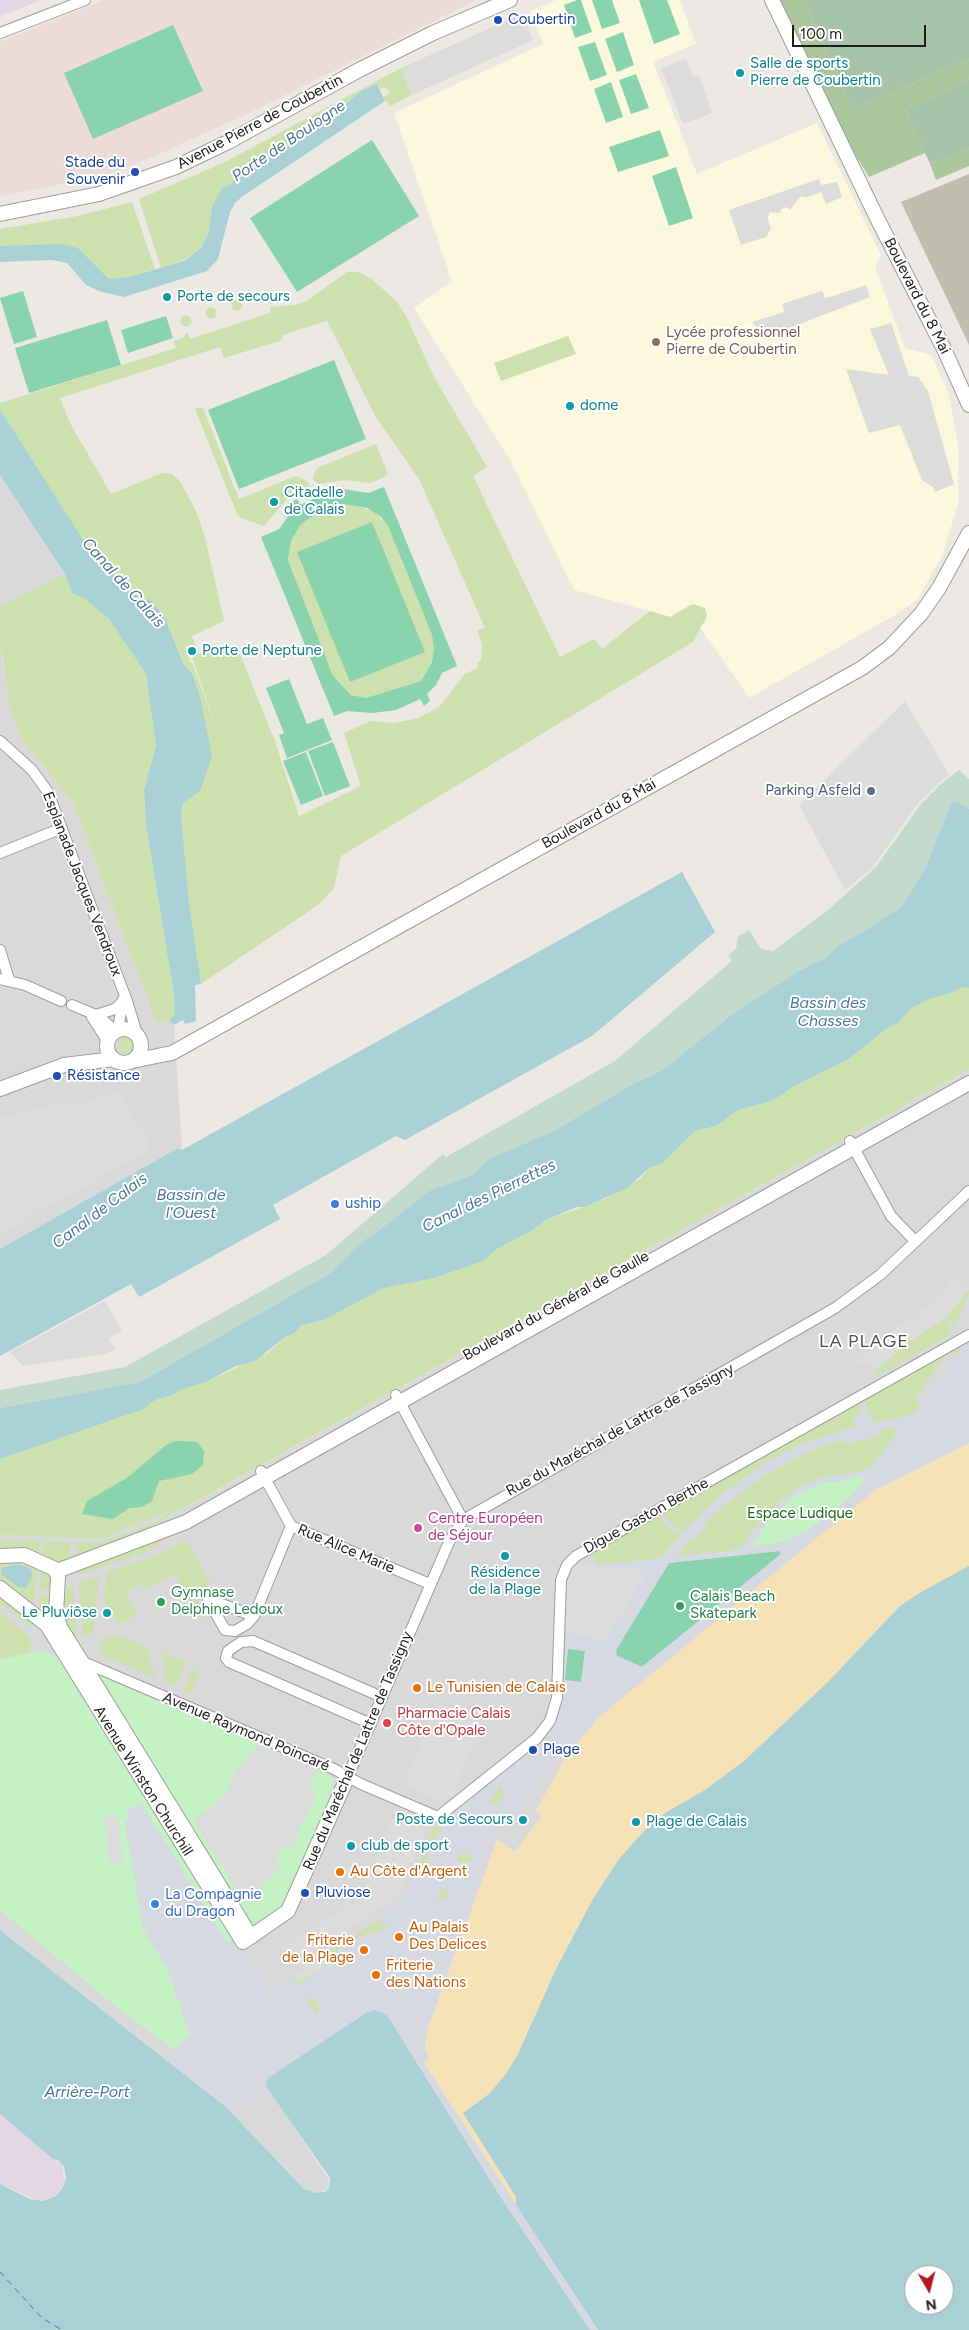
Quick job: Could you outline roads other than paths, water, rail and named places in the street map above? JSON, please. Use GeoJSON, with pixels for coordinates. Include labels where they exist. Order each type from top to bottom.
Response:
{"type":"FeatureCollection","features":[{"type":"Feature","properties":{"kind":"street"},"geometry":{"type":"LineString","coordinates":[[0,33],[84,0]]}},
{"type":"Feature","properties":{"kind":"street","name":"Avenue Pierre de Coubertin"},"geometry":{"type":"LineString","coordinates":[[0,214],[99,194],[176,167],[228,142],[359,70],[433,33],[510,0]]}},
{"type":"Feature","properties":{"kind":"street","name":"Boulevard du 8 Mai"},"geometry":{"type":"LineString","coordinates":[[765,0],[780,31],[798,56]]}},
{"type":"Feature","properties":{"kind":"street","name":"Boulevard du 8 Mai"},"geometry":{"type":"LineString","coordinates":[[772,0],[948,357],[969,405]]}},
{"type":"Feature","properties":{"kind":"street","name":"Boulevard du 8 Mai"},"geometry":{"type":"LineString","coordinates":[[863,187],[900,242],[969,383]]}},
{"type":"Feature","properties":{"kind":"street","name":"Boulevard du 8 Mai"},"geometry":{"type":"LineString","coordinates":[[132,1061],[167,1055],[862,668],[889,648],[921,614],[944,580],[969,533]]}},
{"type":"Feature","properties":{"kind":"street","name":"Esplanade Jacques Vendroux"},"geometry":{"type":"LineString","coordinates":[[2,747],[32,770],[44,784],[121,986],[138,1037]]}},
{"type":"Feature","properties":{"kind":"street"},"geometry":{"type":"LineString","coordinates":[[0,853],[62,828]]}},
{"type":"Feature","properties":{"kind":"street"},"geometry":{"type":"LineString","coordinates":[[0,950],[4,979],[61,1000]]}},
{"type":"Feature","properties":{"kind":"street","name":"Esplanade Jacques Vendroux"},"geometry":{"type":"LineString","coordinates":[[113,1037],[123,1001],[121,986]]}},
{"type":"Feature","properties":{"kind":"street"},"geometry":{"type":"LineString","coordinates":[[91,1013],[115,1009],[123,1001]]}},
{"type":"Feature","properties":{"kind":"street"},"geometry":{"type":"LineString","coordinates":[[72,1005],[91,1013],[113,1037]]}},
{"type":"Feature","properties":{"kind":"street"},"geometry":{"type":"LineString","coordinates":[[0,1089],[64,1065],[127,1029],[138,1037],[140,1053],[132,1061],[122,1062],[114,1059],[64,1065]]}},
{"type":"Feature","properties":{"kind":"street"},"geometry":{"type":"LineString","coordinates":[[113,1037],[109,1052],[114,1059]]}},
{"type":"Feature","properties":{"kind":"street","name":"Boulevard du 8 Mai"},"geometry":{"type":"LineString","coordinates":[[138,1037],[148,1047],[161,1050],[184,1045]]}},
{"type":"Feature","properties":{"kind":"street","name":"Boulevard du Général de Gaulle"},"geometry":{"type":"LineString","coordinates":[[57,1571],[144,1538],[263,1475],[851,1144],[969,1074]]}},
{"type":"Feature","properties":{"kind":"street","name":"Boulevard du Général de Gaulle"},"geometry":{"type":"LineString","coordinates":[[851,1144],[969,1082]]}},
{"type":"Feature","properties":{"kind":"street"},"geometry":{"type":"LineString","coordinates":[[851,1144],[892,1216],[915,1241]]}},
{"type":"Feature","properties":{"kind":"street","name":"Rue du Maréchal de Lattre de Tassigny"},"geometry":{"type":"LineString","coordinates":[[247,1940],[288,1912],[430,1584],[449,1542],[463,1520],[821,1317],[871,1282],[969,1190]]}},
{"type":"Feature","properties":{"kind":"street","name":"Digue Gaston Berthe"},"geometry":{"type":"LineString","coordinates":[[438,1817],[537,1738],[553,1717],[557,1698],[561,1580],[567,1565],[576,1556],[969,1335]]}},
{"type":"Feature","properties":{"kind":"street"},"geometry":{"type":"LineString","coordinates":[[398,1399],[463,1520]]}},
{"type":"Feature","properties":{"kind":"street","name":"Rue Alice Marie"},"geometry":{"type":"LineString","coordinates":[[263,1475],[291,1526],[430,1584]]}},
{"type":"Feature","properties":{"kind":"street"},"geometry":{"type":"LineString","coordinates":[[254,1616],[291,1526]]}},
{"type":"Feature","properties":{"kind":"street"},"geometry":{"type":"LineString","coordinates":[[0,1556],[24,1554],[50,1565],[57,1571],[56,1614],[52,1620],[43,1621],[0,1588]]}},
{"type":"Feature","properties":{"kind":"street","name":"Avenue Winston Churchill"},"geometry":{"type":"LineString","coordinates":[[56,1614],[60,1627],[247,1940]]}},
{"type":"Feature","properties":{"kind":"street","name":"Avenue Winston Churchill"},"geometry":{"type":"LineString","coordinates":[[43,1621],[247,1940]]}},
{"type":"Feature","properties":{"kind":"street"},"geometry":{"type":"LineString","coordinates":[[371,1724],[229,1662],[226,1658],[228,1651],[241,1642],[252,1641],[382,1697]]}},
{"type":"Feature","properties":{"kind":"street","name":"Avenue Raymond Poincaré"},"geometry":{"type":"LineString","coordinates":[[81,1661],[348,1776],[361,1784],[438,1817]]}},
{"type":"Feature","properties":{"kind":"water"},"geometry":{"type":"Polygon","coordinates":[[[377,84],[385,101],[235,203],[230,212],[218,259],[207,271],[124,297],[102,292],[86,285],[67,263],[52,260],[0,262],[0,246],[59,244],[78,248],[109,279],[129,277],[184,261],[201,248],[208,234],[212,207],[221,190],[323,122],[361,91],[377,84]]]}},
{"type":"Feature","properties":{"kind":"water","name":"Canal de Calais"},"geometry":{"type":"Polygon","coordinates":[[[0,409],[92,554],[98,555],[106,566],[137,596],[152,601],[165,618],[183,663],[192,674],[200,696],[212,757],[200,791],[183,803],[181,815],[189,901],[201,984],[195,985],[196,1021],[185,1024],[183,1020],[174,1025],[169,1021],[175,1014],[174,995],[146,826],[144,790],[156,746],[146,674],[109,619],[85,599],[72,593],[65,574],[0,475],[0,409]]]}},
{"type":"Feature","properties":{"kind":"water","name":"Bassin des Chasses"},"geometry":{"type":"Polygon","coordinates":[[[956,802],[969,809],[969,988],[963,987],[948,994],[929,999],[912,1008],[898,1023],[886,1029],[849,1059],[794,1086],[772,1101],[738,1110],[716,1126],[695,1131],[662,1164],[649,1168],[627,1188],[585,1207],[577,1207],[546,1220],[533,1230],[497,1249],[483,1261],[434,1278],[384,1288],[324,1320],[302,1325],[293,1334],[285,1337],[255,1361],[234,1367],[206,1382],[155,1400],[144,1409],[0,1459],[0,1408],[140,1382],[329,1274],[367,1238],[429,1191],[472,1175],[490,1158],[552,1132],[631,1085],[661,1071],[734,1013],[802,969],[824,959],[837,946],[863,932],[902,906],[924,871],[951,803],[956,802]]]}},
{"type":"Feature","properties":{"kind":"water","name":"Bassin de l'Ouest"},"geometry":{"type":"Polygon","coordinates":[[[682,872],[715,932],[592,1036],[405,1140],[396,1136],[273,1205],[280,1219],[139,1297],[131,1284],[0,1356],[0,1249],[178,1148],[182,1150],[682,872]]]}},
{"type":"Feature","properties":{"kind":"water"},"geometry":{"type":"Polygon","coordinates":[[[18,1564],[31,1569],[32,1577],[26,1588],[18,1587],[1,1574],[1,1568],[18,1564]]]}},
{"type":"Feature","properties":{"kind":"water"},"geometry":{"type":"Polygon","coordinates":[[[969,1566],[969,2330],[598,2330],[516,2205],[516,2197],[463,2113],[489,2094],[506,2074],[518,2054],[557,1967],[593,1899],[619,1859],[643,1832],[665,1813],[705,1790],[744,1761],[828,1682],[900,1606],[921,1592],[969,1566]]]}},
{"type":"Feature","properties":{"kind":"water","name":"Arrière-Port"},"geometry":{"type":"Polygon","coordinates":[[[0,1930],[226,2107],[304,2189],[316,2193],[325,2192],[330,2187],[330,2178],[270,2092],[266,2085],[268,2078],[366,2013],[375,2010],[387,2015],[505,2204],[590,2330],[0,2330],[0,2184],[30,2199],[43,2201],[56,2196],[63,2187],[66,2178],[64,2167],[58,2160],[53,2159],[0,2114],[0,1930]]]}},
{"type":"Feature","properties":{"kind":"place","name":"Coubertin"},"geometry":{"type":"Point","coordinates":[498,20]}},
{"type":"Feature","properties":{"kind":"place","name":"Salle de sports Pierre de Coubertin"},"geometry":{"type":"Point","coordinates":[740,73]}},
{"type":"Feature","properties":{"kind":"place","name":"Stade du Souvenir"},"geometry":{"type":"Point","coordinates":[135,172]}},
{"type":"Feature","properties":{"kind":"place","name":"Porte de secours"},"geometry":{"type":"Point","coordinates":[167,297]}},
{"type":"Feature","properties":{"kind":"place","name":"Lycée professionnel Pierre de Coubertin"},"geometry":{"type":"Point","coordinates":[656,342]}},
{"type":"Feature","properties":{"kind":"place","name":"dome"},"geometry":{"type":"Point","coordinates":[570,406]}},
{"type":"Feature","properties":{"kind":"place","name":"Citadelle de Calais"},"geometry":{"type":"Point","coordinates":[274,502]}},
{"type":"Feature","properties":{"kind":"place","name":"Porte de Neptune"},"geometry":{"type":"Point","coordinates":[192,651]}},
{"type":"Feature","properties":{"kind":"place","name":"Parking Asfeld"},"geometry":{"type":"Point","coordinates":[871,791]}},
{"type":"Feature","properties":{"kind":"place","name":"Résistance"},"geometry":{"type":"Point","coordinates":[57,1076]}},
{"type":"Feature","properties":{"kind":"place","name":"uship"},"geometry":{"type":"Point","coordinates":[335,1204]}},
{"type":"Feature","properties":{"kind":"place","name":"Centre Européen de Séjour"},"geometry":{"type":"Point","coordinates":[418,1528]}},
{"type":"Feature","properties":{"kind":"place","name":"Résidence de la Plage"},"geometry":{"type":"Point","coordinates":[505,1556]}},
{"type":"Feature","properties":{"kind":"place","name":"Gymnase Delphine Ledoux"},"geometry":{"type":"Point","coordinates":[161,1602]}},
{"type":"Feature","properties":{"kind":"place","name":"Calais Beach Skatepark"},"geometry":{"type":"Point","coordinates":[680,1606]}},
{"type":"Feature","properties":{"kind":"place","name":"Le Pluviôse"},"geometry":{"type":"Point","coordinates":[107,1613]}},
{"type":"Feature","properties":{"kind":"place","name":"Le Tunisien de Calais"},"geometry":{"type":"Point","coordinates":[417,1688]}},
{"type":"Feature","properties":{"kind":"place","name":"Pharmacie Calais Côte d'Opale"},"geometry":{"type":"Point","coordinates":[387,1723]}},
{"type":"Feature","properties":{"kind":"place","name":"Plage"},"geometry":{"type":"Point","coordinates":[533,1750]}},
{"type":"Feature","properties":{"kind":"place","name":"Poste de Secours"},"geometry":{"type":"Point","coordinates":[523,1820]}},
{"type":"Feature","properties":{"kind":"place","name":"Plage de Calais"},"geometry":{"type":"Point","coordinates":[636,1822]}},
{"type":"Feature","properties":{"kind":"place","name":"club de sport"},"geometry":{"type":"Point","coordinates":[351,1846]}},
{"type":"Feature","properties":{"kind":"place","name":"Au Côte d'Argent"},"geometry":{"type":"Point","coordinates":[340,1872]}},
{"type":"Feature","properties":{"kind":"place","name":"Pluviose"},"geometry":{"type":"Point","coordinates":[305,1893]}},
{"type":"Feature","properties":{"kind":"place","name":"La Compagnie du Dragon"},"geometry":{"type":"Point","coordinates":[155,1904]}},
{"type":"Feature","properties":{"kind":"place","name":"Au Palais Des Delices"},"geometry":{"type":"Point","coordinates":[399,1937]}},
{"type":"Feature","properties":{"kind":"place","name":"Friterie de la Plage"},"geometry":{"type":"Point","coordinates":[364,1950]}},
{"type":"Feature","properties":{"kind":"place","name":"Friterie des Nations"},"geometry":{"type":"Point","coordinates":[376,1975]}},
{"type":"Feature","properties":{"kind":"district","name":"LA PLAGE"},"geometry":{"type":"Point","coordinates":[864,1342]}},
{"type":"Feature","properties":{"kind":"water label","name":"Porte de Boulogne"},"geometry":{"type":"Point","coordinates":[289,141]}},
{"type":"Feature","properties":{"kind":"water label","name":"Canal des Pierrettes"},"geometry":{"type":"Point","coordinates":[489,1196]}},
{"type":"Feature","properties":{"kind":"park label","name":"Espace Ludique"},"geometry":{"type":"Point","coordinates":[800,1514]}}]}
